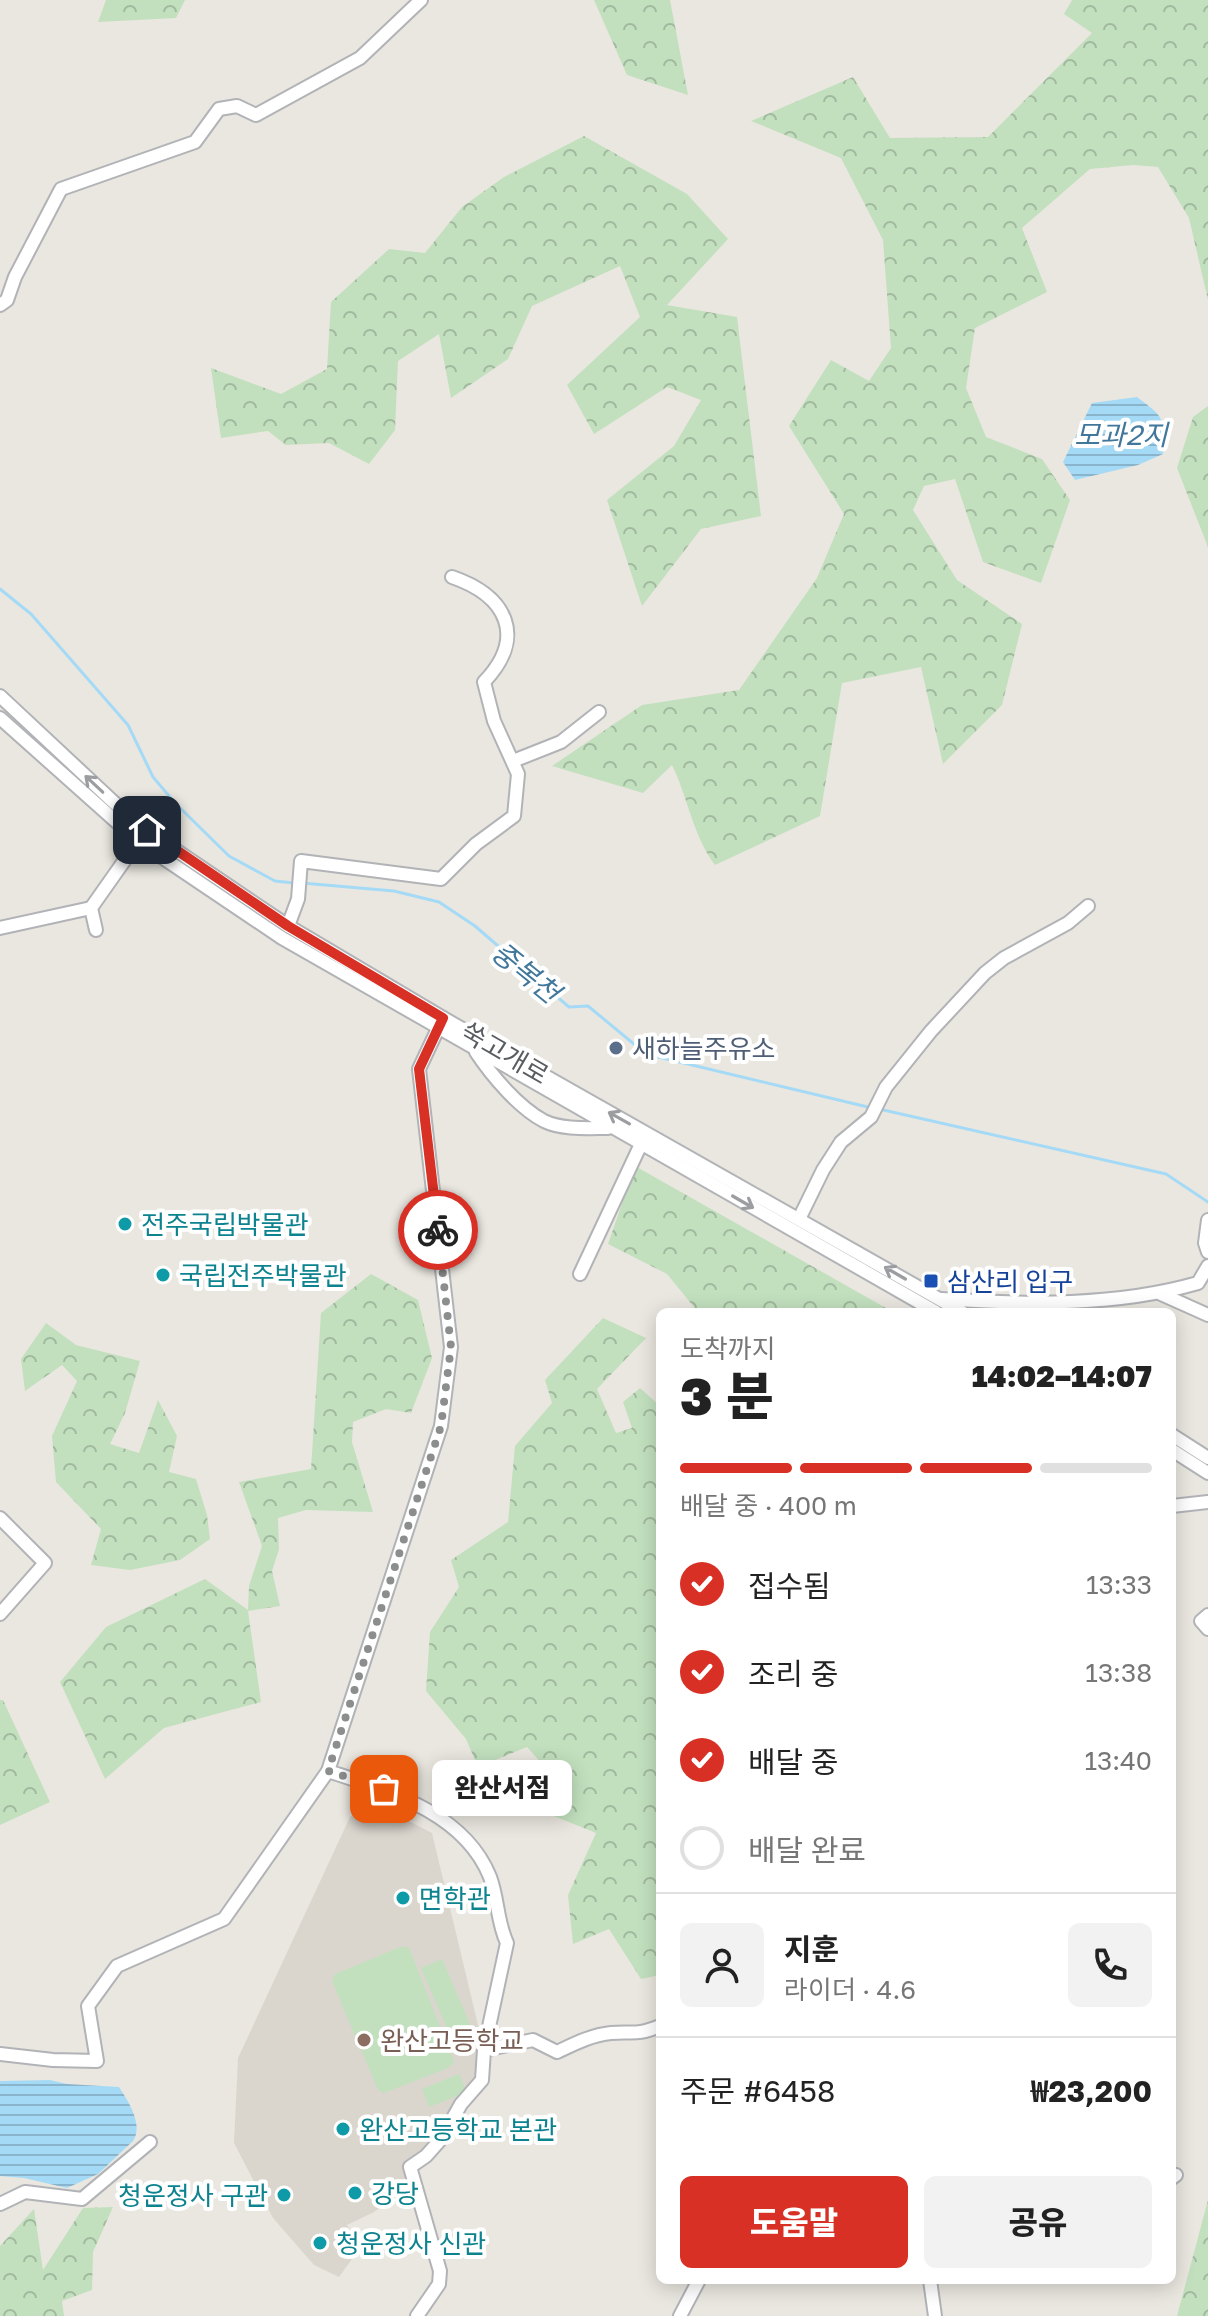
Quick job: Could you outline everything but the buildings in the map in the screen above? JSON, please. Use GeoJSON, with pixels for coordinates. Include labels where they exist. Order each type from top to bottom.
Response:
{"type":"FeatureCollection","features":[{"type":"Feature","properties":{"kind":"street"},"geometry":{"type":"LineString","coordinates":[[0,305],[7,300],[15,277],[61,189],[195,142],[219,109],[237,106],[256,115],[275,106],[289,94],[329,77],[360,58],[421,0]]}},
{"type":"Feature","properties":{"kind":"street"},"geometry":{"type":"LineString","coordinates":[[288,926],[298,899],[301,861],[441,879],[476,844],[514,816],[518,774],[494,721],[484,682],[500,666],[508,644],[505,619],[494,601],[472,584],[452,577]]}},
{"type":"Feature","properties":{"kind":"street","name":"쑥고개로"},"geometry":{"type":"LineString","coordinates":[[0,696],[147,830],[440,1024],[474,1050],[935,1308]]}},
{"type":"Feature","properties":{"kind":"street"},"geometry":{"type":"LineString","coordinates":[[513,761],[561,742],[599,712]]}},
{"type":"Feature","properties":{"kind":"street","name":"쑥고개로"},"geometry":{"type":"LineString","coordinates":[[0,718],[138,841],[282,938],[799,1219],[935,1308]]}},
{"type":"Feature","properties":{"kind":"street"},"geometry":{"type":"LineString","coordinates":[[0,928],[91,908],[147,830]]}},
{"type":"Feature","properties":{"kind":"street"},"geometry":{"type":"LineString","coordinates":[[799,1219],[841,1142],[871,1117],[882,1095],[931,1031],[985,973],[1004,958],[1068,923],[1088,906]]}},
{"type":"Feature","properties":{"kind":"street"},"geometry":{"type":"LineString","coordinates":[[91,908],[96,930]]}},
{"type":"Feature","properties":{"kind":"street"},"geometry":{"type":"LineString","coordinates":[[0,2054],[97,2061],[88,2006],[117,1966],[224,1919],[328,1771],[441,1426],[451,1347],[419,1069],[440,1024]]}},
{"type":"Feature","properties":{"kind":"street"},"geometry":{"type":"LineString","coordinates":[[474,1050],[484,1065],[519,1101],[545,1122],[612,1129]]}},
{"type":"Feature","properties":{"kind":"street"},"geometry":{"type":"LineString","coordinates":[[580,1274],[641,1144]]}},
{"type":"Feature","properties":{"kind":"street"},"geometry":{"type":"LineString","coordinates":[[1208,1220],[1205,1243],[1208,1252]]}},
{"type":"Feature","properties":{"kind":"street"},"geometry":{"type":"LineString","coordinates":[[935,1308],[1161,1294],[1198,1283],[1208,1266]]}},
{"type":"Feature","properties":{"kind":"street"},"geometry":{"type":"LineString","coordinates":[[1161,1294],[1208,1315]]}},
{"type":"Feature","properties":{"kind":"street"},"geometry":{"type":"LineString","coordinates":[[1176,1438],[1208,1458]]}},
{"type":"Feature","properties":{"kind":"street"},"geometry":{"type":"LineString","coordinates":[[1176,1453],[1208,1473]]}},
{"type":"Feature","properties":{"kind":"street"},"geometry":{"type":"LineString","coordinates":[[1176,1506],[1208,1502]]}},
{"type":"Feature","properties":{"kind":"street"},"geometry":{"type":"LineString","coordinates":[[0,1518],[45,1563],[0,1614]]}},
{"type":"Feature","properties":{"kind":"street"},"geometry":{"type":"LineString","coordinates":[[1208,1615],[1201,1621],[1208,1629]]}},
{"type":"Feature","properties":{"kind":"street"},"geometry":{"type":"LineString","coordinates":[[328,1771],[384,1789],[452,1825],[482,1861],[491,1879],[499,1927],[507,1943],[484,2050],[482,2080],[461,2104],[442,2138],[426,2156],[410,2167],[440,2271],[439,2284],[417,2316]]}},
{"type":"Feature","properties":{"kind":"street"},"geometry":{"type":"LineString","coordinates":[[484,2050],[533,2040],[557,2052],[583,2039],[611,2033],[640,2035],[656,2028]]}},
{"type":"Feature","properties":{"kind":"street"},"geometry":{"type":"LineString","coordinates":[[0,2204],[25,2192],[82,2199],[150,2142]]}},
{"type":"Feature","properties":{"kind":"street"},"geometry":{"type":"LineString","coordinates":[[680,2316],[697,2284]]}},
{"type":"Feature","properties":{"kind":"street"},"geometry":{"type":"LineString","coordinates":[[931,2284],[935,2316]]}},
{"type":"Feature","properties":{"kind":"shaded area","name":"완산고등학교"},"geometry":{"type":"Polygon","coordinates":[[[374,1803],[432,1833],[484,2050],[478,2084],[448,2127],[410,2167],[401,2195],[347,2225],[360,2248],[339,2277],[314,2265],[273,2218],[234,2143],[238,2058],[350,1817],[374,1803]]]}},
{"type":"Feature","properties":{"kind":"green space"},"geometry":{"type":"Polygon","coordinates":[[[106,0],[185,0],[176,18],[98,22],[106,0]]]}},
{"type":"Feature","properties":{"kind":"green space"},"geometry":{"type":"Polygon","coordinates":[[[594,0],[670,0],[688,95],[627,75],[594,0]]]}},
{"type":"Feature","properties":{"kind":"green space"},"geometry":{"type":"Polygon","coordinates":[[[1072,0],[1208,0],[1208,300],[1189,218],[1158,167],[1133,165],[1090,169],[1022,228],[1047,292],[975,328],[966,388],[986,437],[1042,459],[1070,500],[1041,583],[983,562],[955,479],[924,486],[913,510],[957,580],[1022,624],[1002,705],[943,764],[921,667],[842,683],[820,816],[715,865],[701,842],[672,765],[643,793],[552,766],[642,705],[739,690],[817,578],[844,514],[789,426],[831,360],[869,381],[891,348],[883,240],[841,158],[751,121],[853,77],[890,138],[988,137],[1092,33],[1064,14],[1072,0]]]}},
{"type":"Feature","properties":{"kind":"green space"},"geometry":{"type":"Polygon","coordinates":[[[584,136],[687,194],[728,239],[667,305],[737,317],[761,516],[701,529],[642,606],[607,500],[674,446],[701,400],[667,387],[594,434],[567,385],[640,317],[620,266],[532,306],[508,359],[451,398],[439,334],[398,361],[395,430],[369,464],[329,443],[286,445],[268,431],[221,438],[211,368],[281,394],[327,369],[331,302],[389,249],[425,253],[462,207],[504,177],[584,136]]]}},
{"type":"Feature","properties":{"kind":"green space"},"geometry":{"type":"Polygon","coordinates":[[[1208,406],[1208,547],[1177,468],[1193,417],[1208,406]]]}},
{"type":"Feature","properties":{"kind":"green space"},"geometry":{"type":"Polygon","coordinates":[[[635,1166],[886,1308],[695,1308],[667,1274],[608,1244],[635,1166]]]}},
{"type":"Feature","properties":{"kind":"green space"},"geometry":{"type":"Polygon","coordinates":[[[371,1274],[418,1300],[432,1358],[411,1413],[386,1409],[353,1422],[352,1442],[373,1512],[306,1510],[278,1518],[279,1549],[272,1571],[280,1606],[248,1611],[261,1702],[164,1728],[105,1779],[60,1682],[106,1627],[205,1579],[248,1610],[249,1586],[262,1546],[239,1482],[311,1469],[321,1313],[371,1274]]]}},
{"type":"Feature","properties":{"kind":"green space"},"geometry":{"type":"Polygon","coordinates":[[[603,1318],[646,1338],[597,1389],[616,1433],[632,1428],[623,1402],[640,1388],[656,1402],[656,1976],[641,1979],[609,1929],[573,1944],[568,1895],[596,1833],[544,1812],[560,1784],[527,1747],[478,1767],[466,1739],[426,1691],[430,1632],[459,1587],[451,1560],[508,1522],[515,1446],[552,1403],[545,1380],[603,1318]]]}},
{"type":"Feature","properties":{"kind":"green space"},"geometry":{"type":"Polygon","coordinates":[[[46,1323],[76,1345],[140,1361],[125,1413],[110,1444],[139,1453],[158,1400],[177,1436],[169,1472],[196,1479],[207,1515],[210,1539],[180,1560],[130,1570],[91,1565],[101,1529],[56,1482],[52,1436],[77,1381],[62,1365],[25,1391],[21,1359],[46,1323]]]}},
{"type":"Feature","properties":{"kind":"green space"},"geometry":{"type":"Polygon","coordinates":[[[0,1700],[3,1700],[50,1802],[0,1825],[0,1700]]]}},
{"type":"Feature","properties":{"kind":"green space"},"geometry":{"type":"Polygon","coordinates":[[[400,1947],[410,1950],[454,2062],[448,2068],[384,2093],[378,2090],[332,1981],[335,1974],[400,1947]]]}},
{"type":"Feature","properties":{"kind":"green space"},"geometry":{"type":"Polygon","coordinates":[[[442,1959],[476,2038],[455,2047],[421,1968],[442,1959]]]}},
{"type":"Feature","properties":{"kind":"green space"},"geometry":{"type":"Polygon","coordinates":[[[459,2074],[467,2092],[429,2107],[422,2089],[459,2074]]]}},
{"type":"Feature","properties":{"kind":"green space"},"geometry":{"type":"Polygon","coordinates":[[[1208,2200],[1208,2316],[1177,2316],[1208,2200]]]}},
{"type":"Feature","properties":{"kind":"green space"},"geometry":{"type":"Polygon","coordinates":[[[113,2207],[93,2252],[92,2290],[62,2301],[64,2316],[0,2316],[0,2246],[34,2209],[43,2270],[83,2208],[113,2207]]]}},
{"type":"Feature","properties":{"kind":"water","name":"모과2지"},"geometry":{"type":"Polygon","coordinates":[[[1137,397],[1161,420],[1163,454],[1138,465],[1075,480],[1063,462],[1092,403],[1137,397]]]}},
{"type":"Feature","properties":{"kind":"water"},"geometry":{"type":"Polygon","coordinates":[[[50,2080],[119,2087],[136,2121],[133,2141],[98,2174],[67,2188],[0,2176],[0,2081],[50,2080]]]}},
{"type":"Feature","properties":{"kind":"waterway","name":"중복천"},"geometry":{"type":"LineString","coordinates":[[0,589],[31,614],[128,725],[153,777],[175,803],[229,856],[275,881],[294,883]]}},
{"type":"Feature","properties":{"kind":"waterway","name":"중복천"},"geometry":{"type":"LineString","coordinates":[[302,883],[394,891],[439,902],[475,926],[569,1007],[588,1006],[646,1054],[872,1108]]}},
{"type":"Feature","properties":{"kind":"waterway","name":"중복천"},"geometry":{"type":"LineString","coordinates":[[879,1109],[1166,1174],[1208,1202]]}},
{"type":"Feature","properties":{"kind":"way so far"},"geometry":{"type":"LineString","coordinates":[[384,1789],[328,1771],[441,1426],[451,1347],[438,1230]]}},
{"type":"Feature","properties":{"kind":"place","name":"새하늘주유소"},"geometry":{"type":"Point","coordinates":[616,1048]}},
{"type":"Feature","properties":{"kind":"place","name":"전주국립박물관"},"geometry":{"type":"Point","coordinates":[125,1224]}},
{"type":"Feature","properties":{"kind":"place","name":"국립전주박물관"},"geometry":{"type":"Point","coordinates":[163,1275]}},
{"type":"Feature","properties":{"kind":"place","name":"삼산리 입구"},"geometry":{"type":"Point","coordinates":[931,1281]}},
{"type":"Feature","properties":{"kind":"place","name":"완산서점"},"geometry":{"type":"Point","coordinates":[384,1789]}},
{"type":"Feature","properties":{"kind":"place","name":"면학관"},"geometry":{"type":"Point","coordinates":[403,1898]}},
{"type":"Feature","properties":{"kind":"place","name":"완산고등학교"},"geometry":{"type":"Point","coordinates":[364,2040]}},
{"type":"Feature","properties":{"kind":"place","name":"완산고등학교 본관"},"geometry":{"type":"Point","coordinates":[343,2129]}},
{"type":"Feature","properties":{"kind":"place","name":"강당"},"geometry":{"type":"Point","coordinates":[355,2193]}},
{"type":"Feature","properties":{"kind":"place","name":"청운정사 구관"},"geometry":{"type":"Point","coordinates":[284,2195]}},
{"type":"Feature","properties":{"kind":"place","name":"청운정사 신관"},"geometry":{"type":"Point","coordinates":[320,2243]}},
{"type":"Feature","properties":{"kind":"route"},"geometry":{"type":"LineString","coordinates":[[147,830],[288,926],[443,1018],[419,1069],[438,1230]]}}]}
